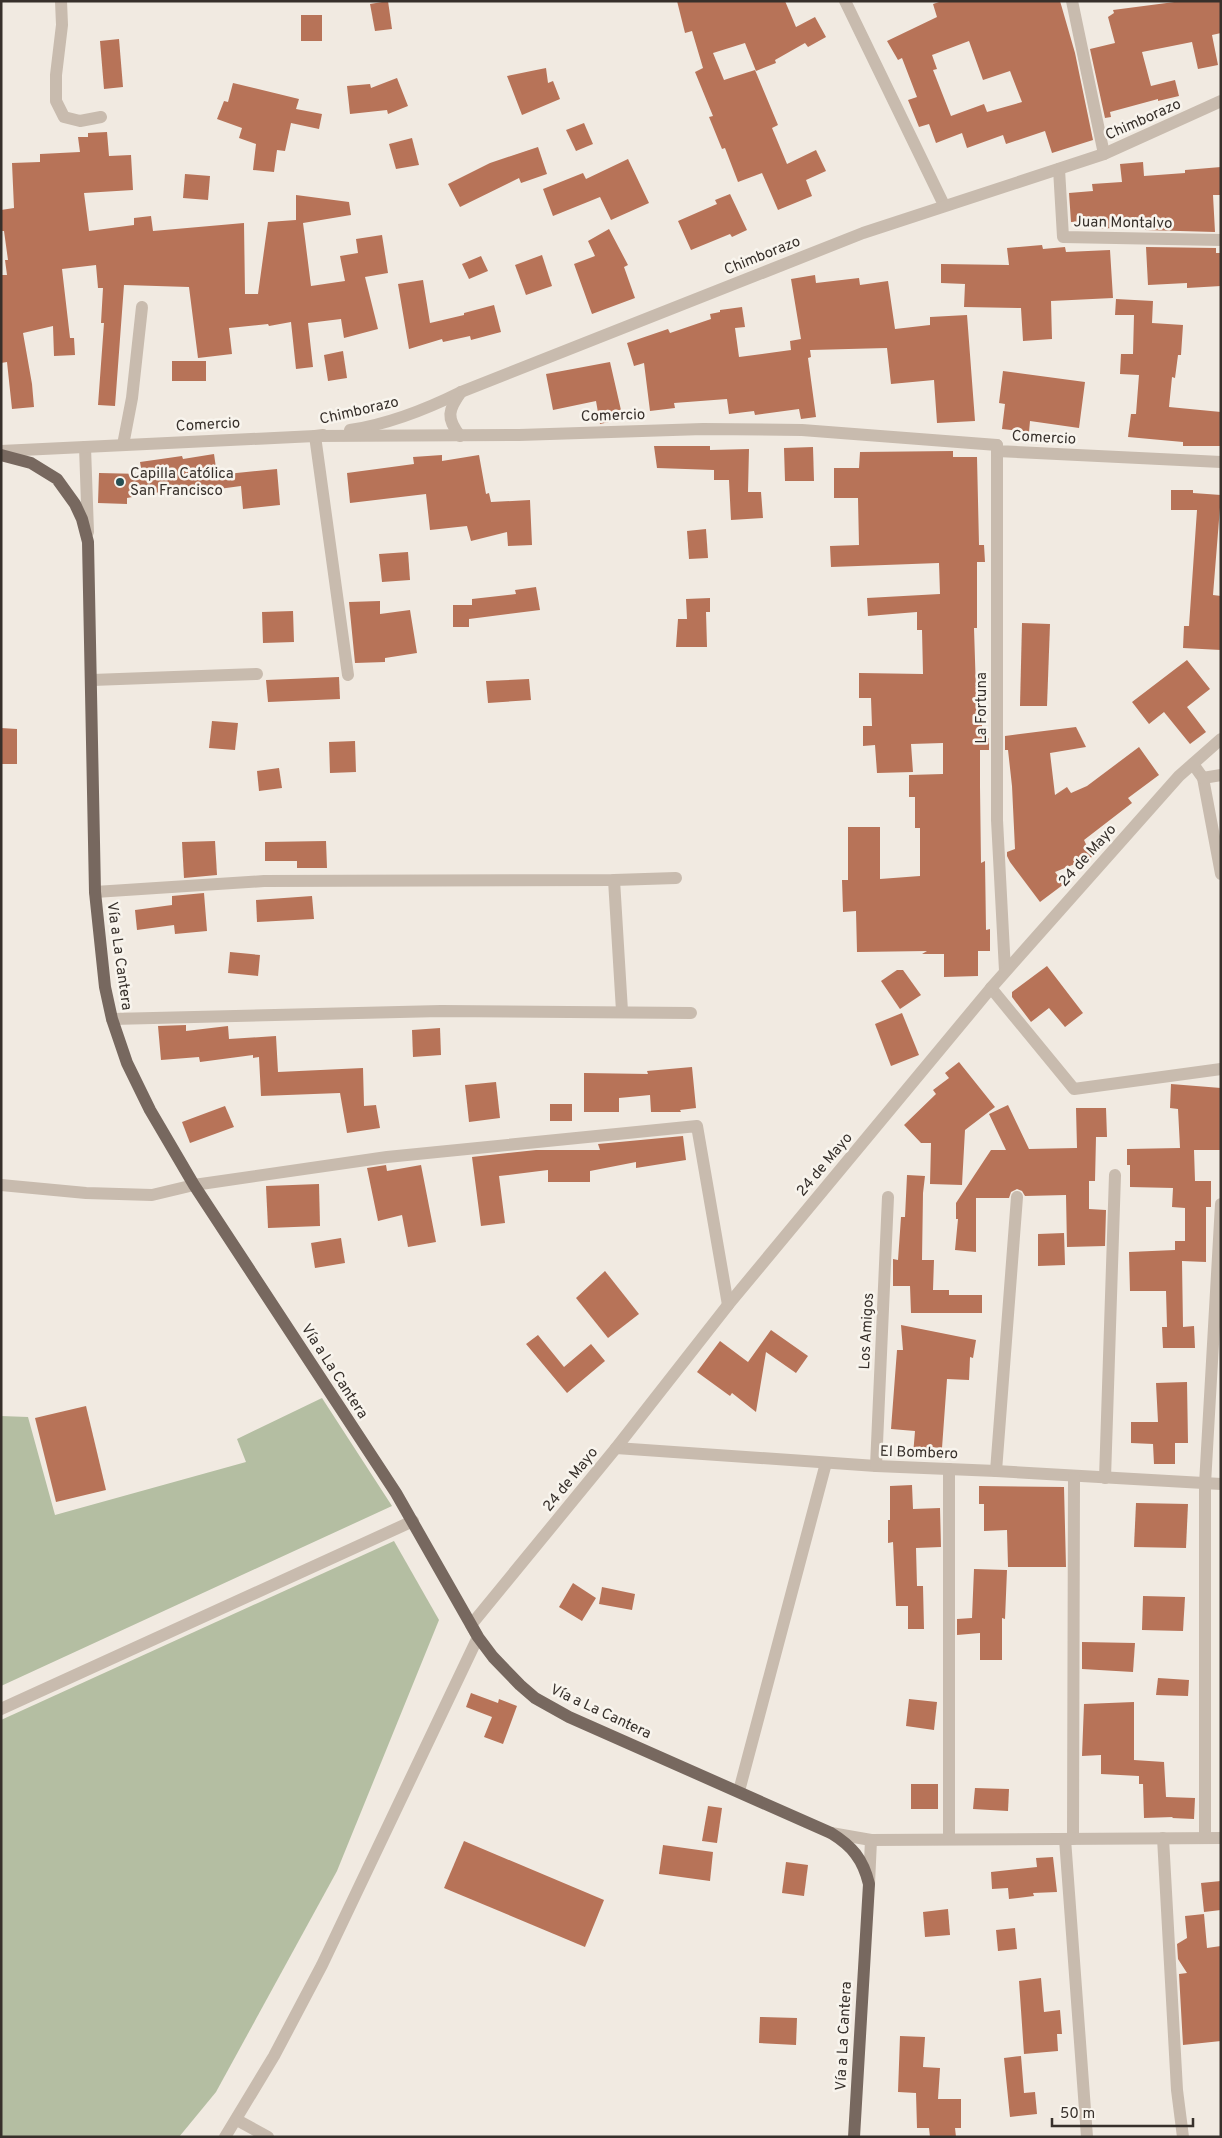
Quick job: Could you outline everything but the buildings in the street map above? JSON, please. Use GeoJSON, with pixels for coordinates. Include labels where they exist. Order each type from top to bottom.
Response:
{"type":"FeatureCollection","features":[{"type":"Feature","properties":{"kind":"main road","name":"Vía a La Cantera"},"geometry":{"type":"LineString","coordinates":[[1,456],[32,463],[57,479],[75,504],[82,519],[88,542],[95,892],[100,950],[112,1019],[122,1050],[138,1089],[194,1185],[413,1522],[471,1625]]}},
{"type":"Feature","properties":{"kind":"main road","name":"Vía a La Cantera"},"geometry":{"type":"LineString","coordinates":[[478,1637],[513,1679],[552,1708],[831,1833],[853,1848],[861,1859],[869,1884],[854,2137]]}},
{"type":"Feature","properties":{"kind":"street"},"geometry":{"type":"LineString","coordinates":[[61,1],[62,25],[56,75],[56,101],[64,117],[80,121],[101,117]]}},
{"type":"Feature","properties":{"kind":"street"},"geometry":{"type":"LineString","coordinates":[[845,1],[944,205]]}},
{"type":"Feature","properties":{"kind":"street"},"geometry":{"type":"LineString","coordinates":[[1072,1],[1104,154]]}},
{"type":"Feature","properties":{"kind":"street","name":"Chimborazo"},"geometry":{"type":"LineString","coordinates":[[315,436],[385,423],[411,415],[460,392],[863,233],[1104,154],[1221,101]]}},
{"type":"Feature","properties":{"kind":"street","name":"Juan Montalvo"},"geometry":{"type":"LineString","coordinates":[[1059,169],[1063,237],[1221,240]]}},
{"type":"Feature","properties":{"kind":"street"},"geometry":{"type":"LineString","coordinates":[[123,445],[132,398],[142,307]]}},
{"type":"Feature","properties":{"kind":"street"},"geometry":{"type":"LineString","coordinates":[[460,392],[452,404],[450,422],[460,436]]}},
{"type":"Feature","properties":{"kind":"street","name":"Comercio"},"geometry":{"type":"LineString","coordinates":[[1,451],[315,436],[460,436],[679,429],[802,430],[996,446],[997,451],[1221,462]]}},
{"type":"Feature","properties":{"kind":"street"},"geometry":{"type":"LineString","coordinates":[[315,436],[348,675]]}},
{"type":"Feature","properties":{"kind":"street"},"geometry":{"type":"LineString","coordinates":[[85,448],[88,542]]}},
{"type":"Feature","properties":{"kind":"street","name":"La Fortuna"},"geometry":{"type":"LineString","coordinates":[[997,451],[997,820],[1005,971]]}},
{"type":"Feature","properties":{"kind":"street"},"geometry":{"type":"LineString","coordinates":[[92,680],[257,674]]}},
{"type":"Feature","properties":{"kind":"street","name":"24 de Mayo"},"geometry":{"type":"LineString","coordinates":[[471,1625],[616,1448],[728,1306],[990,988],[1179,776],[1221,739]]}},
{"type":"Feature","properties":{"kind":"street"},"geometry":{"type":"LineString","coordinates":[[1193,764],[1202,778],[1221,874]]}},
{"type":"Feature","properties":{"kind":"street"},"geometry":{"type":"LineString","coordinates":[[1202,778],[1221,775]]}},
{"type":"Feature","properties":{"kind":"street"},"geometry":{"type":"LineString","coordinates":[[95,892],[264,881],[614,880],[676,878]]}},
{"type":"Feature","properties":{"kind":"street"},"geometry":{"type":"LineString","coordinates":[[614,880],[622,1012]]}},
{"type":"Feature","properties":{"kind":"street"},"geometry":{"type":"LineString","coordinates":[[990,988],[1074,1090],[1221,1069]]}},
{"type":"Feature","properties":{"kind":"street"},"geometry":{"type":"LineString","coordinates":[[112,1019],[441,1011],[691,1013]]}},
{"type":"Feature","properties":{"kind":"street"},"geometry":{"type":"LineString","coordinates":[[1,1185],[86,1193],[152,1195],[194,1185],[387,1157],[697,1126],[728,1306]]}},
{"type":"Feature","properties":{"kind":"street"},"geometry":{"type":"LineString","coordinates":[[1105,1478],[1115,1175]]}},
{"type":"Feature","properties":{"kind":"street","name":"Los Amigos"},"geometry":{"type":"LineString","coordinates":[[876,1466],[888,1197]]}},
{"type":"Feature","properties":{"kind":"street"},"geometry":{"type":"LineString","coordinates":[[996,1471],[1016,1197]]}},
{"type":"Feature","properties":{"kind":"street"},"geometry":{"type":"LineString","coordinates":[[1205,1838],[1205,1484],[1221,1204]]}},
{"type":"Feature","properties":{"kind":"street","name":"El Bombero"},"geometry":{"type":"LineString","coordinates":[[616,1448],[876,1466],[1221,1484]]}},
{"type":"Feature","properties":{"kind":"street"},"geometry":{"type":"LineString","coordinates":[[739,1791],[826,1463]]}},
{"type":"Feature","properties":{"kind":"street"},"geometry":{"type":"LineString","coordinates":[[949,1839],[950,1469]]}},
{"type":"Feature","properties":{"kind":"street"},"geometry":{"type":"LineString","coordinates":[[1074,1477],[1069,1839],[1087,2137]]}},
{"type":"Feature","properties":{"kind":"street"},"geometry":{"type":"LineString","coordinates":[[1,1710],[413,1522]]}},
{"type":"Feature","properties":{"kind":"street"},"geometry":{"type":"LineString","coordinates":[[225,2137],[274,2056],[322,1965],[478,1637],[471,1625]]}},
{"type":"Feature","properties":{"kind":"street"},"geometry":{"type":"LineString","coordinates":[[831,1833],[871,1840],[1221,1838]]}},
{"type":"Feature","properties":{"kind":"street"},"geometry":{"type":"LineString","coordinates":[[1163,1838],[1177,2090],[1183,2137]]}},
{"type":"Feature","properties":{"kind":"street"},"geometry":{"type":"LineString","coordinates":[[869,1884],[871,1840]]}},
{"type":"Feature","properties":{"kind":"street"},"geometry":{"type":"LineString","coordinates":[[237,2120],[268,2137]]}},
{"type":"Feature","properties":{"kind":"green space"},"geometry":{"type":"Polygon","coordinates":[[[322,1398],[392,1506],[1,1686],[1,1416],[28,1417],[55,1515],[246,1462],[237,1439],[322,1398]]]}},
{"type":"Feature","properties":{"kind":"green space"},"geometry":{"type":"Polygon","coordinates":[[[394,1541],[439,1620],[337,1871],[216,2092],[179,2137],[1,2137],[1,1720],[394,1541]]]}},
{"type":"Feature","properties":{"kind":"place","name":"Capilla Católica San Francisco"},"geometry":{"type":"Point","coordinates":[120,482]}}]}
